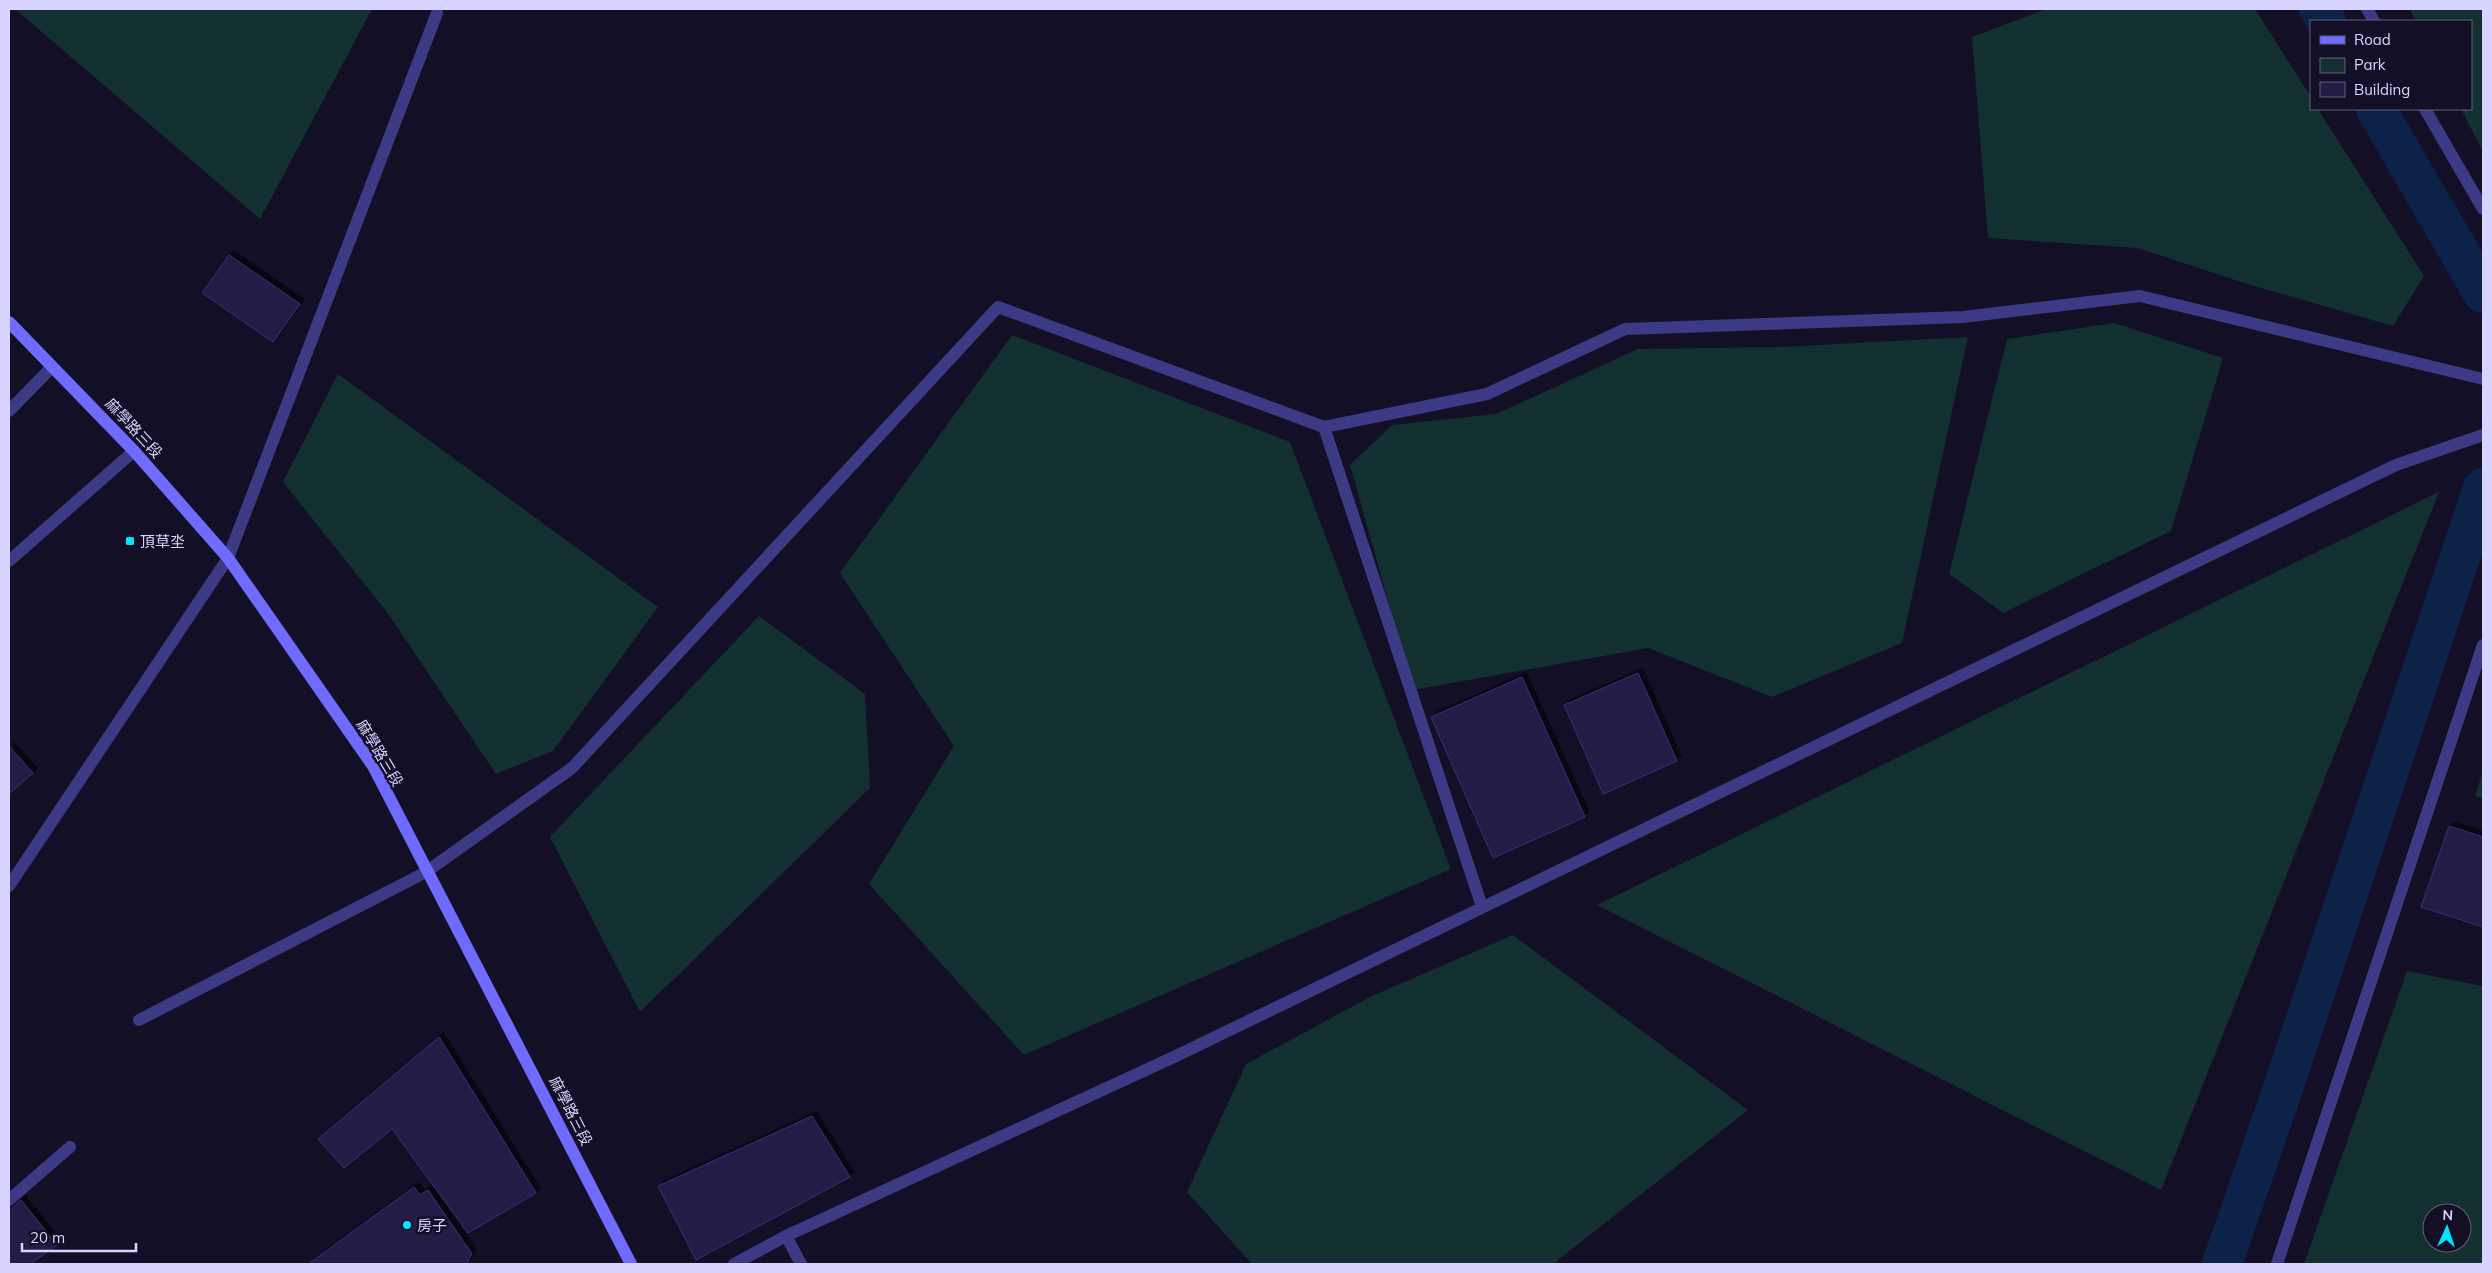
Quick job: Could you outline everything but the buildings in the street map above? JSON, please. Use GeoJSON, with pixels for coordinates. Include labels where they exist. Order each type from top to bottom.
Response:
{"type":"FeatureCollection","features":[{"type":"Feature","properties":{"kind":"main road","name":"麻學路三段"},"geometry":{"type":"LineString","coordinates":[[9,322],[134,451],[228,558],[373,766],[426,872],[539,1084],[631,1264]]}},
{"type":"Feature","properties":{"kind":"lane"},"geometry":{"type":"LineString","coordinates":[[2367,9],[2373,20]]}},
{"type":"Feature","properties":{"kind":"lane"},"geometry":{"type":"LineString","coordinates":[[11,877],[228,558],[437,12]]}},
{"type":"Feature","properties":{"kind":"lane"},"geometry":{"type":"LineString","coordinates":[[2426,110],[2483,209]]}},
{"type":"Feature","properties":{"kind":"lane"},"geometry":{"type":"LineString","coordinates":[[139,1020],[426,872],[572,768],[998,307],[1324,427],[1487,394],[1625,329],[1963,317],[2140,296],[2483,379]]}},
{"type":"Feature","properties":{"kind":"lane"},"geometry":{"type":"LineString","coordinates":[[9,412],[52,367]]}},
{"type":"Feature","properties":{"kind":"lane"},"geometry":{"type":"LineString","coordinates":[[1324,427],[1482,907]]}},
{"type":"Feature","properties":{"kind":"lane"},"geometry":{"type":"LineString","coordinates":[[734,1264],[786,1236],[1176,1056],[2396,465],[2483,436]]}},
{"type":"Feature","properties":{"kind":"lane"},"geometry":{"type":"LineString","coordinates":[[9,561],[134,451]]}},
{"type":"Feature","properties":{"kind":"lane"},"geometry":{"type":"LineString","coordinates":[[2277,1264],[2483,645]]}},
{"type":"Feature","properties":{"kind":"lane"},"geometry":{"type":"LineString","coordinates":[[9,1200],[70,1146]]}},
{"type":"Feature","properties":{"kind":"lane"},"geometry":{"type":"LineString","coordinates":[[786,1236],[801,1264]]}},
{"type":"Feature","properties":{"kind":"green space"},"geometry":{"type":"Polygon","coordinates":[[[15,9],[372,9],[260,219],[15,9]]]}},
{"type":"Feature","properties":{"kind":"green space"},"geometry":{"type":"Polygon","coordinates":[[[2047,9],[2255,9],[2310,95],[2310,110],[2319,110],[2424,276],[2393,326],[2244,283],[2138,248],[1988,238],[1972,37],[2047,9]]]}},
{"type":"Feature","properties":{"kind":"green space"},"geometry":{"type":"Polygon","coordinates":[[[2410,9],[2483,9],[2483,152],[2462,110],[2472,110],[2472,20],[2416,20],[2410,9]]]}},
{"type":"Feature","properties":{"kind":"green space"},"geometry":{"type":"Polygon","coordinates":[[[2114,323],[2223,358],[2171,531],[2003,613],[1949,574],[2007,339],[2114,323]]]}},
{"type":"Feature","properties":{"kind":"green space"},"geometry":{"type":"Polygon","coordinates":[[[1012,335],[1290,442],[1451,869],[1024,1055],[869,884],[954,746],[840,573],[1012,335]]]}},
{"type":"Feature","properties":{"kind":"green space"},"geometry":{"type":"Polygon","coordinates":[[[1968,337],[1902,643],[1772,697],[1648,648],[1413,690],[1350,465],[1392,425],[1496,414],[1638,349],[1781,347],[1968,337]]]}},
{"type":"Feature","properties":{"kind":"green space"},"geometry":{"type":"Polygon","coordinates":[[[338,374],[658,607],[553,751],[496,774],[387,612],[283,482],[338,374]]]}},
{"type":"Feature","properties":{"kind":"green space"},"geometry":{"type":"Polygon","coordinates":[[[2439,492],[2161,1190],[1597,905],[2439,492]]]}},
{"type":"Feature","properties":{"kind":"green space"},"geometry":{"type":"Polygon","coordinates":[[[759,616],[865,694],[870,788],[640,1012],[550,837],[759,616]]]}},
{"type":"Feature","properties":{"kind":"green space"},"geometry":{"type":"Polygon","coordinates":[[[2483,771],[2483,798],[2475,796],[2483,771]]]}},
{"type":"Feature","properties":{"kind":"green space"},"geometry":{"type":"Polygon","coordinates":[[[1513,935],[1748,1110],[1553,1264],[1252,1264],[1187,1192],[1246,1064],[1372,996],[1513,935]]]}},
{"type":"Feature","properties":{"kind":"green space"},"geometry":{"type":"Polygon","coordinates":[[[2407,971],[2483,986],[2483,1264],[2304,1264],[2407,971]]]}},
{"type":"Feature","properties":{"kind":"waterway"},"geometry":{"type":"LineString","coordinates":[[2319,9],[2325,20]]}},
{"type":"Feature","properties":{"kind":"waterway"},"geometry":{"type":"LineString","coordinates":[[2377,110],[2483,293]]}},
{"type":"Feature","properties":{"kind":"waterway"},"geometry":{"type":"LineString","coordinates":[[2222,1264],[2290,1068],[2483,488]]}},
{"type":"Feature","properties":{"kind":"place","name":"頂草坔"},"geometry":{"type":"Point","coordinates":[130,541]}},
{"type":"Feature","properties":{"kind":"place","name":"房子"},"geometry":{"type":"Point","coordinates":[407,1225]}}]}
